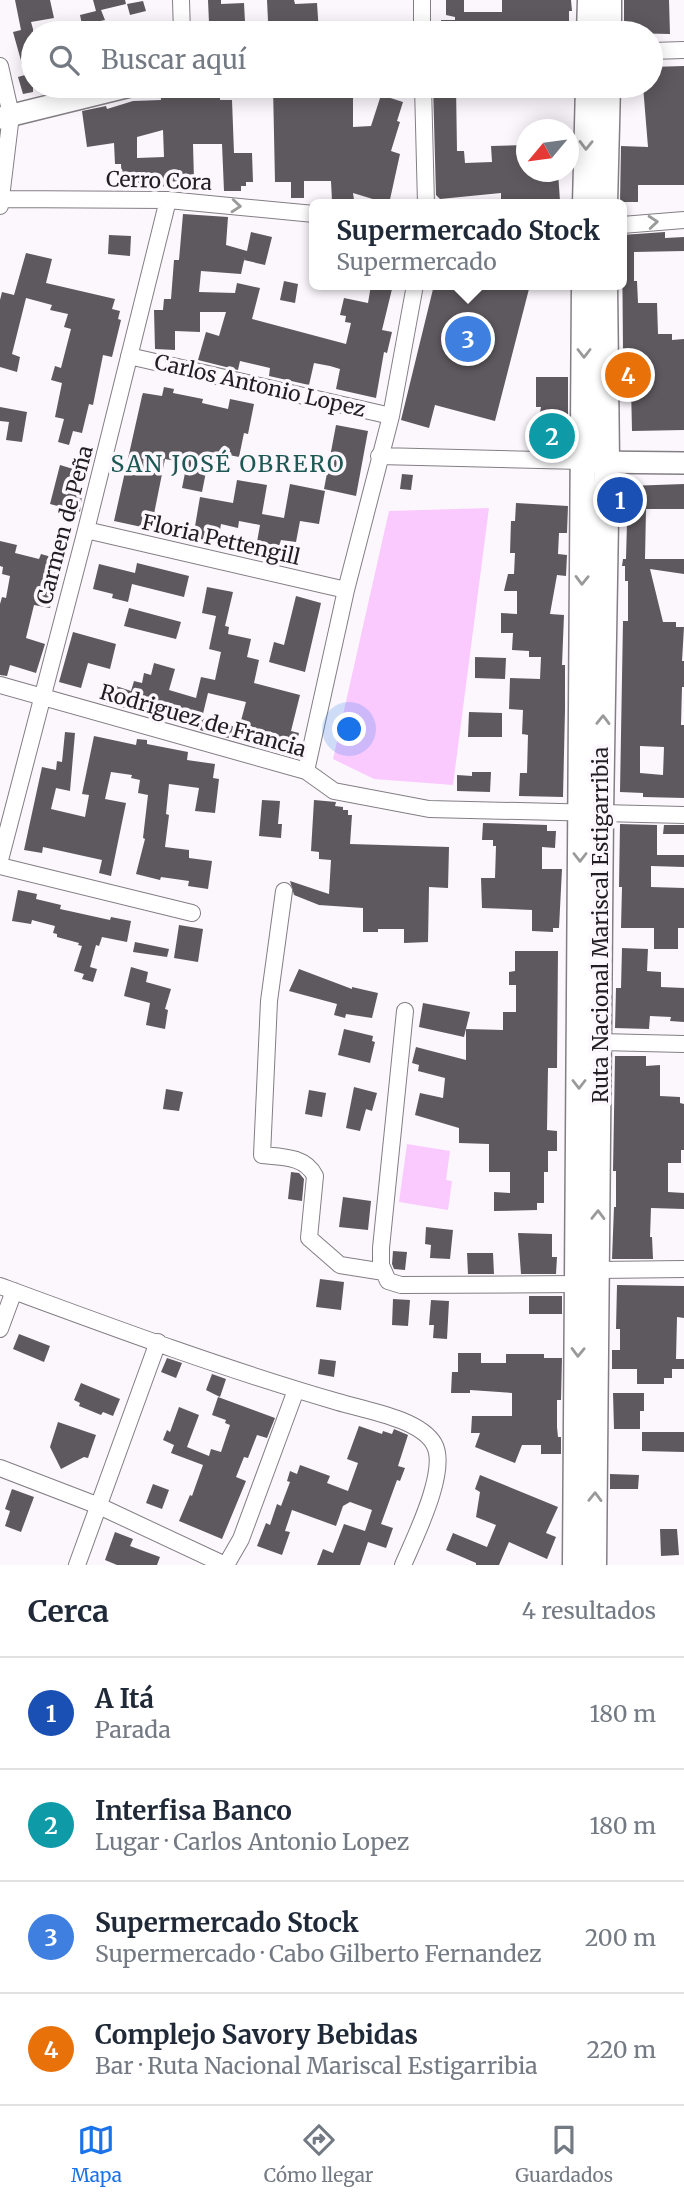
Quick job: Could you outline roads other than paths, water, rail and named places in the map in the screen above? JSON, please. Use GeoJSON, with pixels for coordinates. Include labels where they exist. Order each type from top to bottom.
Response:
{"type":"FeatureCollection","features":[{"type":"Feature","properties":{"kind":"highway"},"geometry":{"type":"LineString","coordinates":[[589,21],[590,0]]}},
{"type":"Feature","properties":{"kind":"highway"},"geometry":{"type":"LineString","coordinates":[[609,0],[609,21]]}},
{"type":"Feature","properties":{"kind":"highway"},"geometry":{"type":"LineString","coordinates":[[585,199],[588,98]]}},
{"type":"Feature","properties":{"kind":"highway"},"geometry":{"type":"LineString","coordinates":[[605,199],[608,98]]}},
{"type":"Feature","properties":{"kind":"highway","name":"Ruta Nacional Mariscal Estigarribia"},"geometry":{"type":"LineString","coordinates":[[584,290],[595,462]]}},
{"type":"Feature","properties":{"kind":"highway","name":"Ruta Nacional Mariscal Estigarribia"},"geometry":{"type":"LineString","coordinates":[[594,1565],[588,1277],[591,813],[595,462],[605,290]]}},
{"type":"Feature","properties":{"kind":"highway","name":"Ruta Nacional Mariscal Estigarribia"},"geometry":{"type":"LineString","coordinates":[[575,1565],[600,1042],[591,813]]}},
{"type":"Feature","properties":{"kind":"main road"},"geometry":{"type":"LineString","coordinates":[[5,117],[82,98]]}},
{"type":"Feature","properties":{"kind":"main road"},"geometry":{"type":"LineString","coordinates":[[595,462],[684,463]]}},
{"type":"Feature","properties":{"kind":"street"},"geometry":{"type":"LineString","coordinates":[[181,0],[181,21]]}},
{"type":"Feature","properties":{"kind":"street"},"geometry":{"type":"LineString","coordinates":[[422,0],[422,21]]}},
{"type":"Feature","properties":{"kind":"street"},"geometry":{"type":"LineString","coordinates":[[663,51],[684,50]]}},
{"type":"Feature","properties":{"kind":"street"},"geometry":{"type":"LineString","coordinates":[[0,66],[5,117],[1,202]]}},
{"type":"Feature","properties":{"kind":"street"},"geometry":{"type":"LineString","coordinates":[[423,98],[426,199]]}},
{"type":"Feature","properties":{"kind":"street","name":"Cerro Cora"},"geometry":{"type":"LineString","coordinates":[[1,202],[168,200],[309,214]]}},
{"type":"Feature","properties":{"kind":"street","name":"Carmen de Peña"},"geometry":{"type":"LineString","coordinates":[[0,860],[168,200]]}},
{"type":"Feature","properties":{"kind":"street"},"geometry":{"type":"LineString","coordinates":[[627,225],[684,220]]}},
{"type":"Feature","properties":{"kind":"street"},"geometry":{"type":"LineString","coordinates":[[306,771],[346,590],[391,416],[414,290]]}},
{"type":"Feature","properties":{"kind":"street","name":"Carlos Antonio Lopez"},"geometry":{"type":"LineString","coordinates":[[129,356],[391,416]]}},
{"type":"Feature","properties":{"kind":"street"},"geometry":{"type":"LineString","coordinates":[[379,456],[595,462]]}},
{"type":"Feature","properties":{"kind":"street","name":"Floria Pettengill"},"geometry":{"type":"LineString","coordinates":[[86,530],[346,590]]}},
{"type":"Feature","properties":{"kind":"street","name":"Rodriguez de Francia"},"geometry":{"type":"LineString","coordinates":[[0,685],[306,771],[334,791],[429,809],[684,815]]}},
{"type":"Feature","properties":{"kind":"street"},"geometry":{"type":"LineString","coordinates":[[0,866],[192,913]]}},
{"type":"Feature","properties":{"kind":"street"},"geometry":{"type":"LineString","coordinates":[[284,891],[269,1001],[262,1155],[292,1157],[311,1168],[316,1176],[309,1238],[340,1265],[384,1272]]}},
{"type":"Feature","properties":{"kind":"street"},"geometry":{"type":"LineString","coordinates":[[405,1011],[381,1248],[381,1265],[388,1281],[401,1285],[588,1277],[684,1269]]}},
{"type":"Feature","properties":{"kind":"street"},"geometry":{"type":"LineString","coordinates":[[600,1042],[684,1044]]}},
{"type":"Feature","properties":{"kind":"street"},"geometry":{"type":"LineString","coordinates":[[0,1329],[7,1288],[296,1390],[393,1418],[425,1432],[436,1446],[436,1483],[403,1565]]}},
{"type":"Feature","properties":{"kind":"street"},"geometry":{"type":"LineString","coordinates":[[77,1565],[158,1342]]}},
{"type":"Feature","properties":{"kind":"street"},"geometry":{"type":"LineString","coordinates":[[0,1468],[99,1506],[225,1565],[241,1539],[296,1390]]}},
{"type":"Feature","properties":{"kind":"place","name":"Supermercado Stock"},"geometry":{"type":"Point","coordinates":[468,339]}},
{"type":"Feature","properties":{"kind":"place","name":"Complejo Savory Bebidas"},"geometry":{"type":"Point","coordinates":[628,375]}},
{"type":"Feature","properties":{"kind":"place","name":"Interfisa Banco"},"geometry":{"type":"Point","coordinates":[552,436]}},
{"type":"Feature","properties":{"kind":"place","name":"A Itá"},"geometry":{"type":"Point","coordinates":[620,500]}},
{"type":"Feature","properties":{"kind":"district","name":"SAN JOSÉ OBRERO"},"geometry":{"type":"Point","coordinates":[228,464]}}]}
